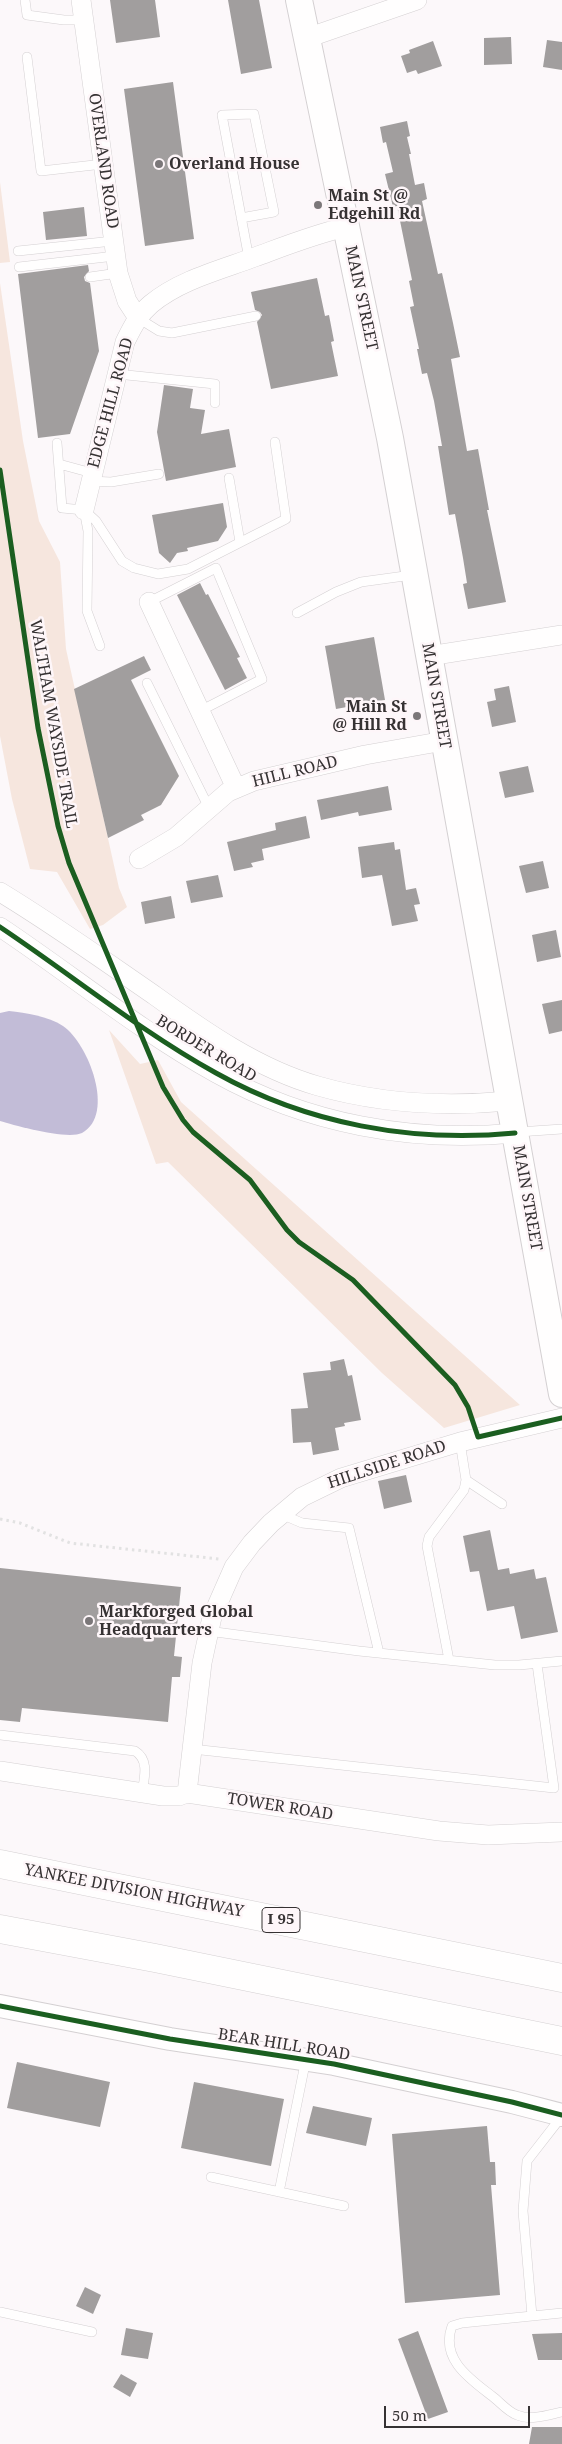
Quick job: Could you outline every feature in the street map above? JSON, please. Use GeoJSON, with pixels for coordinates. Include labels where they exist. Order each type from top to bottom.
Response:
{"type":"FeatureCollection","features":[{"type":"Feature","properties":{"kind":"highway","name":"YANKEE DIVISION HIGHWAY"},"geometry":{"type":"LineString","coordinates":[[0,1864],[562,1978]]}},
{"type":"Feature","properties":{"kind":"highway"},"geometry":{"type":"LineString","coordinates":[[0,1929],[156,1958],[562,2041]]}},
{"type":"Feature","properties":{"kind":"main road","name":"MAIN STREET"},"geometry":{"type":"LineString","coordinates":[[299,0],[390,438],[509,1101],[550,1306],[562,1394]]}},
{"type":"Feature","properties":{"kind":"street","name":"OVERLAND ROAD"},"geometry":{"type":"LineString","coordinates":[[81,0],[115,256],[127,301],[138,318]]}},
{"type":"Feature","properties":{"kind":"street"},"geometry":{"type":"LineString","coordinates":[[307,38],[417,0]]}},
{"type":"Feature","properties":{"kind":"street","name":"EDGE HILL ROAD"},"geometry":{"type":"LineString","coordinates":[[84,510],[126,342],[138,318],[152,303],[173,289],[249,259],[346,227]]}},
{"type":"Feature","properties":{"kind":"street"},"geometry":{"type":"LineString","coordinates":[[149,602],[236,788]]}},
{"type":"Feature","properties":{"kind":"street"},"geometry":{"type":"LineString","coordinates":[[429,656],[562,635]]}},
{"type":"Feature","properties":{"kind":"street","name":"HILL ROAD"},"geometry":{"type":"LineString","coordinates":[[139,859],[176,837],[209,808],[236,788],[281,773],[380,752],[444,741]]}},
{"type":"Feature","properties":{"kind":"street","name":"BORDER ROAD"},"geometry":{"type":"LineString","coordinates":[[0,892],[212,1035],[282,1072],[316,1086],[383,1100],[456,1105],[509,1101]]}},
{"type":"Feature","properties":{"kind":"street","name":"BORDER ROAD"},"geometry":{"type":"LineString","coordinates":[[0,927],[172,1047],[216,1073],[282,1104],[349,1124],[394,1132],[468,1136],[515,1132]]}},
{"type":"Feature","properties":{"kind":"street","name":"HILLSIDE ROAD"},"geometry":{"type":"LineString","coordinates":[[188,1793],[208,1631],[219,1597],[234,1567],[252,1543],[281,1514],[308,1494],[341,1478],[460,1442],[562,1418]]}},
{"type":"Feature","properties":{"kind":"street","name":"TOWER ROAD"},"geometry":{"type":"LineString","coordinates":[[0,1771],[142,1793],[172,1796],[188,1793],[448,1832],[488,1835],[562,1832]]}},
{"type":"Feature","properties":{"kind":"street","name":"BEAR HILL ROAD"},"geometry":{"type":"LineString","coordinates":[[0,2006],[170,2039],[306,2059],[512,2102],[562,2115]]}},
{"type":"Feature","properties":{"kind":"lane"},"geometry":{"type":"LineString","coordinates":[[25,0],[27,15],[64,20],[84,20]]}},
{"type":"Feature","properties":{"kind":"lane"},"geometry":{"type":"LineString","coordinates":[[28,56],[41,172],[103,164]]}},
{"type":"Feature","properties":{"kind":"lane"},"geometry":{"type":"LineString","coordinates":[[242,218],[274,212],[254,114],[222,115],[249,259]]}},
{"type":"Feature","properties":{"kind":"lane"},"geometry":{"type":"LineString","coordinates":[[18,251],[115,256]]}},
{"type":"Feature","properties":{"kind":"lane"},"geometry":{"type":"LineString","coordinates":[[19,267],[115,256]]}},
{"type":"Feature","properties":{"kind":"lane"},"geometry":{"type":"LineString","coordinates":[[90,277],[115,256]]}},
{"type":"Feature","properties":{"kind":"lane"},"geometry":{"type":"LineString","coordinates":[[138,318],[152,328],[172,334],[256,316]]}},
{"type":"Feature","properties":{"kind":"lane"},"geometry":{"type":"LineString","coordinates":[[117,374],[214,384],[214,403]]}},
{"type":"Feature","properties":{"kind":"lane"},"geometry":{"type":"LineString","coordinates":[[57,443],[62,508],[84,510],[96,522],[122,561],[134,568],[163,574],[183,571],[286,518],[274,442]]}},
{"type":"Feature","properties":{"kind":"lane"},"geometry":{"type":"LineString","coordinates":[[59,464],[106,482],[159,474]]}},
{"type":"Feature","properties":{"kind":"lane"},"geometry":{"type":"LineString","coordinates":[[229,478],[240,542]]}},
{"type":"Feature","properties":{"kind":"lane"},"geometry":{"type":"LineString","coordinates":[[84,510],[88,531],[87,611],[100,646]]}},
{"type":"Feature","properties":{"kind":"lane"},"geometry":{"type":"LineString","coordinates":[[149,602],[216,568],[262,679],[200,711]]}},
{"type":"Feature","properties":{"kind":"lane"},"geometry":{"type":"LineString","coordinates":[[297,613],[336,592],[361,582],[414,575]]}},
{"type":"Feature","properties":{"kind":"lane"},"geometry":{"type":"LineString","coordinates":[[147,683],[209,808]]}},
{"type":"Feature","properties":{"kind":"lane"},"geometry":{"type":"LineString","coordinates":[[515,1132],[562,1129]]}},
{"type":"Feature","properties":{"kind":"lane"},"geometry":{"type":"LineString","coordinates":[[449,1660],[427,1546],[429,1537],[464,1490],[466,1480],[460,1442]]}},
{"type":"Feature","properties":{"kind":"lane"},"geometry":{"type":"LineString","coordinates":[[466,1480],[502,1504]]}},
{"type":"Feature","properties":{"kind":"lane"},"geometry":{"type":"LineString","coordinates":[[281,1514],[302,1523],[349,1528],[379,1653]]}},
{"type":"Feature","properties":{"kind":"lane"},"geometry":{"type":"LineString","coordinates":[[208,1631],[379,1653],[501,1665],[562,1661]]}},
{"type":"Feature","properties":{"kind":"lane"},"geometry":{"type":"LineString","coordinates":[[192,1749],[554,1788],[537,1664]]}},
{"type":"Feature","properties":{"kind":"lane"},"geometry":{"type":"LineString","coordinates":[[0,1736],[135,1751],[143,1758],[144,1764],[142,1793]]}},
{"type":"Feature","properties":{"kind":"lane"},"geometry":{"type":"LineString","coordinates":[[279,2192],[306,2059]]}},
{"type":"Feature","properties":{"kind":"lane"},"geometry":{"type":"LineString","coordinates":[[532,2316],[523,2211],[527,2161],[562,2115]]}},
{"type":"Feature","properties":{"kind":"lane"},"geometry":{"type":"LineString","coordinates":[[211,2177],[344,2206]]}},
{"type":"Feature","properties":{"kind":"lane"},"geometry":{"type":"LineString","coordinates":[[0,2312],[92,2332]]}},
{"type":"Feature","properties":{"kind":"lane"},"geometry":{"type":"LineString","coordinates":[[562,2313],[462,2323],[452,2326],[448,2337],[454,2361],[467,2376],[517,2416],[536,2418],[562,2412]]}},
{"type":"Feature","properties":{"kind":"path"},"geometry":{"type":"LineString","coordinates":[[0,1519],[26,1525],[70,1543],[223,1559]]}},
{"type":"Feature","properties":{"kind":"shaded area"},"geometry":{"type":"Polygon","coordinates":[[[0,182],[10,262],[0,263],[0,182]]]}},
{"type":"Feature","properties":{"kind":"shaded area"},"geometry":{"type":"Polygon","coordinates":[[[0,283],[23,441],[39,521],[60,562],[66,649],[119,888],[127,907],[103,925],[90,929],[57,872],[30,869],[12,799],[0,736],[0,283]]]}},
{"type":"Feature","properties":{"kind":"shaded area"},"geometry":{"type":"Polygon","coordinates":[[[9,1011],[37,1016],[63,1026],[81,1047],[89,1062],[98,1095],[97,1111],[92,1124],[82,1133],[75,1135],[54,1134],[0,1121],[0,1013],[9,1011]]]}},
{"type":"Feature","properties":{"kind":"shaded area"},"geometry":{"type":"Polygon","coordinates":[[[109,1030],[140,1064],[158,1060],[181,1102],[520,1405],[444,1428],[382,1373],[168,1162],[156,1164],[109,1030]]]}},
{"type":"Feature","properties":{"kind":"building"},"geometry":{"type":"Polygon","coordinates":[[[110,0],[155,0],[160,37],[116,43],[110,0]]]}},
{"type":"Feature","properties":{"kind":"building"},"geometry":{"type":"Polygon","coordinates":[[[228,0],[259,0],[272,68],[241,74],[228,0]]]}},
{"type":"Feature","properties":{"kind":"building"},"geometry":{"type":"Polygon","coordinates":[[[511,37],[512,64],[484,65],[484,38],[511,37]]]}},
{"type":"Feature","properties":{"kind":"building"},"geometry":{"type":"Polygon","coordinates":[[[547,40],[562,42],[562,70],[543,67],[547,40]]]}},
{"type":"Feature","properties":{"kind":"building"},"geometry":{"type":"Polygon","coordinates":[[[433,41],[442,66],[418,74],[416,70],[407,73],[401,56],[410,53],[409,50],[433,41]]]}},
{"type":"Feature","properties":{"kind":"building","name":"Overland House"},"geometry":{"type":"Polygon","coordinates":[[[173,82],[194,239],[145,246],[124,89],[173,82]]]}},
{"type":"Feature","properties":{"kind":"building"},"geometry":{"type":"Polygon","coordinates":[[[407,121],[410,136],[407,137],[411,154],[409,154],[415,185],[424,183],[427,199],[422,201],[438,274],[442,273],[460,357],[451,359],[467,451],[478,449],[489,510],[487,510],[506,602],[468,609],[463,584],[467,583],[455,514],[449,515],[438,446],[442,446],[434,401],[427,373],[422,374],[417,349],[419,349],[410,307],[414,306],[409,281],[412,280],[397,206],[393,207],[385,174],[393,172],[386,142],[383,143],[380,127],[407,121]]]}},
{"type":"Feature","properties":{"kind":"building"},"geometry":{"type":"Polygon","coordinates":[[[84,207],[87,236],[46,240],[43,212],[84,207]]]}},
{"type":"Feature","properties":{"kind":"building"},"geometry":{"type":"Polygon","coordinates":[[[88,265],[89,271],[84,277],[85,281],[90,283],[99,351],[70,434],[38,438],[18,274],[88,265]]]}},
{"type":"Feature","properties":{"kind":"building"},"geometry":{"type":"Polygon","coordinates":[[[317,278],[325,316],[329,315],[334,341],[331,342],[338,376],[271,389],[257,322],[262,315],[255,310],[251,292],[317,278]]]}},
{"type":"Feature","properties":{"kind":"building"},"geometry":{"type":"Polygon","coordinates":[[[164,385],[193,389],[190,408],[205,410],[201,434],[229,429],[236,467],[166,481],[157,432],[164,385]]]}},
{"type":"Feature","properties":{"kind":"building"},"geometry":{"type":"Polygon","coordinates":[[[223,503],[227,527],[218,541],[187,548],[188,551],[177,553],[170,563],[159,553],[152,515],[223,503]]]}},
{"type":"Feature","properties":{"kind":"building"},"geometry":{"type":"Polygon","coordinates":[[[200,583],[206,595],[208,594],[240,657],[237,658],[247,678],[225,690],[177,595],[200,583]]]}},
{"type":"Feature","properties":{"kind":"building"},"geometry":{"type":"Polygon","coordinates":[[[374,637],[385,700],[336,709],[325,646],[374,637]]]}},
{"type":"Feature","properties":{"kind":"building"},"geometry":{"type":"Polygon","coordinates":[[[144,656],[151,670],[131,680],[179,776],[161,805],[141,815],[144,820],[108,838],[74,689],[144,656]]]}},
{"type":"Feature","properties":{"kind":"building"},"geometry":{"type":"Polygon","coordinates":[[[509,686],[516,722],[492,727],[487,702],[496,700],[494,689],[509,686]]]}},
{"type":"Feature","properties":{"kind":"building"},"geometry":{"type":"Polygon","coordinates":[[[528,766],[534,792],[505,798],[499,772],[528,766]]]}},
{"type":"Feature","properties":{"kind":"building"},"geometry":{"type":"Polygon","coordinates":[[[388,786],[392,810],[359,816],[358,812],[321,820],[317,800],[388,786]]]}},
{"type":"Feature","properties":{"kind":"building"},"geometry":{"type":"Polygon","coordinates":[[[306,816],[310,838],[262,849],[264,860],[251,863],[253,867],[234,871],[227,842],[276,830],[275,823],[306,816]]]}},
{"type":"Feature","properties":{"kind":"building"},"geometry":{"type":"Polygon","coordinates":[[[394,842],[395,850],[400,849],[406,890],[416,888],[420,904],[414,905],[418,921],[392,926],[382,875],[362,878],[358,847],[394,842]]]}},
{"type":"Feature","properties":{"kind":"building"},"geometry":{"type":"Polygon","coordinates":[[[543,861],[549,888],[526,893],[519,866],[543,861]]]}},
{"type":"Feature","properties":{"kind":"building"},"geometry":{"type":"Polygon","coordinates":[[[218,875],[223,897],[191,903],[186,881],[218,875]]]}},
{"type":"Feature","properties":{"kind":"building"},"geometry":{"type":"Polygon","coordinates":[[[171,896],[175,918],[145,924],[141,902],[171,896]]]}},
{"type":"Feature","properties":{"kind":"building"},"geometry":{"type":"Polygon","coordinates":[[[556,930],[561,957],[537,962],[532,935],[556,930]]]}},
{"type":"Feature","properties":{"kind":"building"},"geometry":{"type":"Polygon","coordinates":[[[562,1000],[562,1031],[549,1034],[542,1004],[562,1000]]]}},
{"type":"Feature","properties":{"kind":"building"},"geometry":{"type":"Polygon","coordinates":[[[344,1359],[348,1376],[352,1375],[361,1420],[344,1423],[345,1426],[335,1428],[339,1450],[313,1455],[311,1442],[293,1443],[291,1409],[308,1408],[303,1373],[331,1370],[330,1362],[344,1359]]]}},
{"type":"Feature","properties":{"kind":"building"},"geometry":{"type":"Polygon","coordinates":[[[406,1475],[412,1502],[384,1509],[378,1481],[406,1475]]]}},
{"type":"Feature","properties":{"kind":"building"},"geometry":{"type":"Polygon","coordinates":[[[490,1530],[498,1570],[509,1568],[510,1574],[534,1569],[536,1579],[546,1577],[558,1632],[521,1639],[514,1606],[487,1611],[479,1571],[470,1572],[463,1536],[490,1530]]]}},
{"type":"Feature","properties":{"kind":"building","name":"Markforged Global Headquarters"},"geometry":{"type":"Polygon","coordinates":[[[0,1568],[181,1587],[174,1656],[182,1657],[180,1677],[172,1677],[168,1722],[22,1708],[20,1722],[0,1720],[0,1568]]]}},
{"type":"Feature","properties":{"kind":"building"},"geometry":{"type":"Polygon","coordinates":[[[17,2062],[110,2082],[100,2127],[7,2108],[17,2062]]]}},
{"type":"Feature","properties":{"kind":"building"},"geometry":{"type":"Polygon","coordinates":[[[194,2082],[284,2099],[271,2166],[181,2148],[194,2082]]]}},
{"type":"Feature","properties":{"kind":"building"},"geometry":{"type":"Polygon","coordinates":[[[313,2106],[372,2118],[366,2146],[306,2133],[313,2106]]]}},
{"type":"Feature","properties":{"kind":"building"},"geometry":{"type":"Polygon","coordinates":[[[487,2126],[490,2162],[495,2162],[496,2185],[491,2185],[500,2295],[405,2303],[392,2134],[487,2126]]]}},
{"type":"Feature","properties":{"kind":"building"},"geometry":{"type":"Polygon","coordinates":[[[85,2287],[101,2295],[93,2314],[76,2306],[85,2287]]]}},
{"type":"Feature","properties":{"kind":"building"},"geometry":{"type":"Polygon","coordinates":[[[126,2328],[153,2333],[148,2359],[121,2355],[126,2328]]]}},
{"type":"Feature","properties":{"kind":"building"},"geometry":{"type":"Polygon","coordinates":[[[418,2331],[448,2412],[428,2419],[398,2339],[418,2331]]]}},
{"type":"Feature","properties":{"kind":"building"},"geometry":{"type":"Polygon","coordinates":[[[562,2333],[562,2360],[538,2360],[532,2334],[562,2333]]]}},
{"type":"Feature","properties":{"kind":"building"},"geometry":{"type":"Polygon","coordinates":[[[121,2374],[137,2383],[130,2397],[113,2387],[121,2374]]]}},
{"type":"Feature","properties":{"kind":"building"},"geometry":{"type":"Polygon","coordinates":[[[532,2427],[562,2427],[562,2444],[529,2444],[532,2427]]]}},
{"type":"Feature","properties":{"kind":"cycle path","name":"WALTHAM WAYSIDE TRAIL"},"geometry":{"type":"LineString","coordinates":[[0,470],[38,728],[58,826],[69,863],[163,1087],[183,1120],[193,1132],[250,1180],[287,1230],[299,1242],[353,1280],[455,1385],[468,1407],[478,1437],[562,1418]]}},
{"type":"Feature","properties":{"kind":"cycle path"},"geometry":{"type":"LineString","coordinates":[[0,927],[160,1039],[188,1057],[251,1091],[323,1117],[361,1126],[399,1132],[438,1135],[515,1133]]}},
{"type":"Feature","properties":{"kind":"cycle path"},"geometry":{"type":"LineString","coordinates":[[0,2006],[170,2039],[334,2064],[512,2102],[562,2115]]}},
{"type":"Feature","properties":{"kind":"place","name":"Overland House"},"geometry":{"type":"Point","coordinates":[159,164]}},
{"type":"Feature","properties":{"kind":"place","name":"Main St @ Edgehill Rd"},"geometry":{"type":"Point","coordinates":[318,205]}},
{"type":"Feature","properties":{"kind":"place","name":"Main St @ Hill Rd"},"geometry":{"type":"Point","coordinates":[417,716]}},
{"type":"Feature","properties":{"kind":"place","name":"Markforged Global Headquarters"},"geometry":{"type":"Point","coordinates":[89,1621]}}]}
